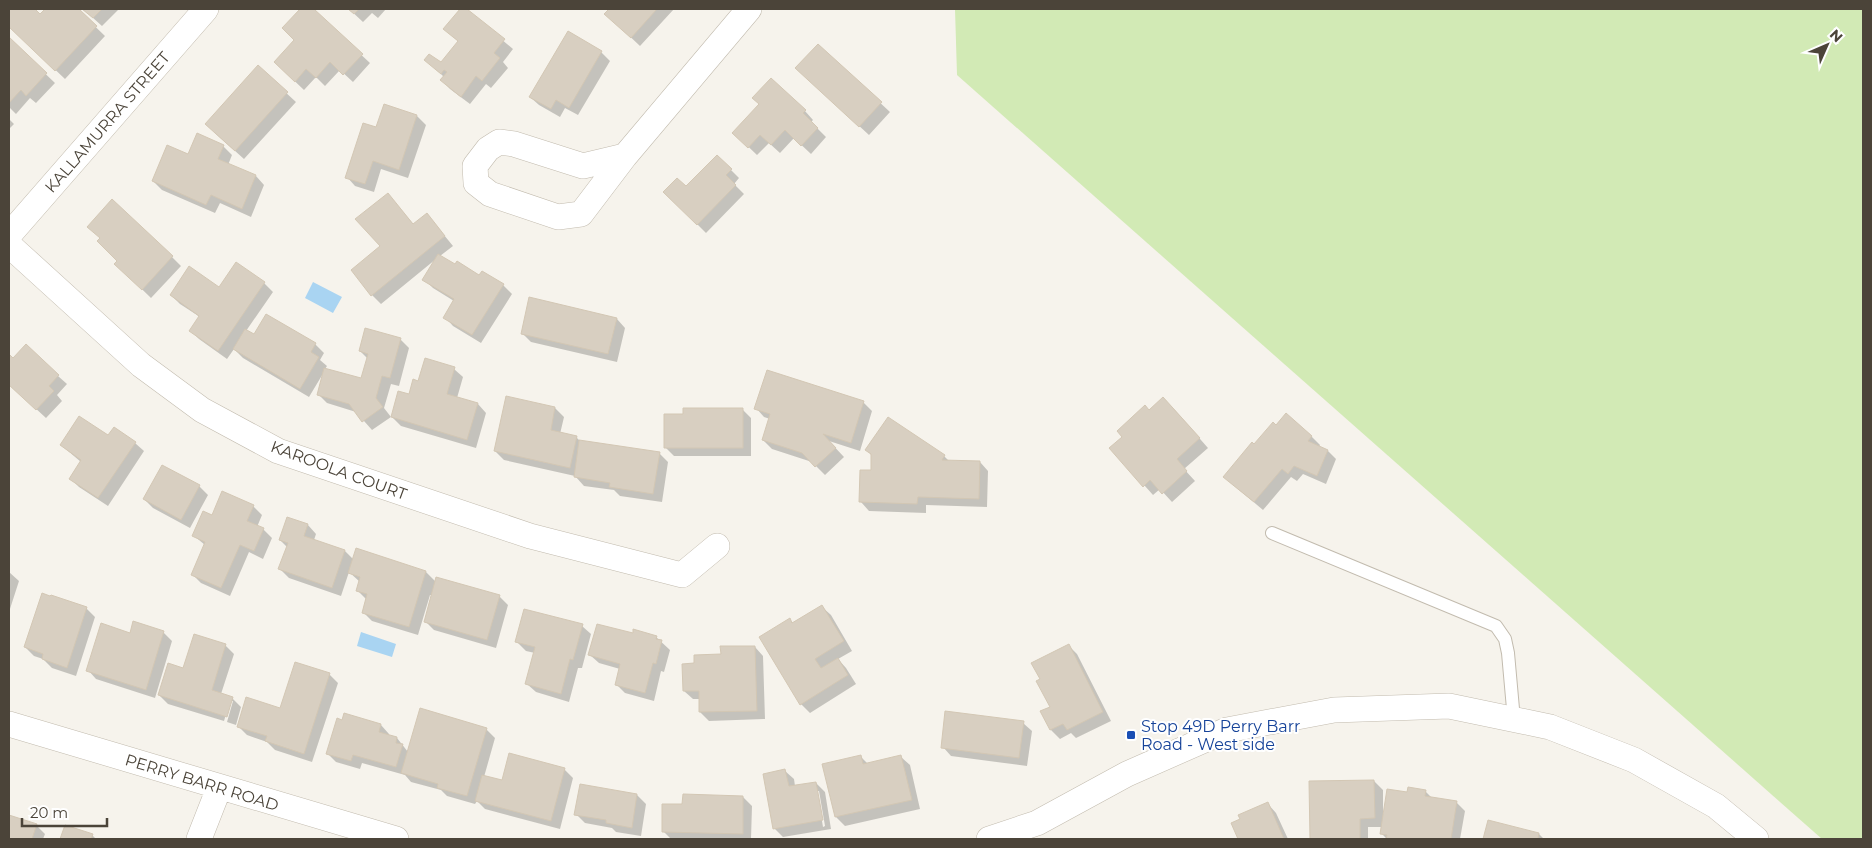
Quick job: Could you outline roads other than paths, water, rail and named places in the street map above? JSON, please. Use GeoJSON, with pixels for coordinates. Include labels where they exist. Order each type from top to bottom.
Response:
{"type":"FeatureCollection","features":[{"type":"Feature","properties":{"kind":"street","name":"KALLAMURRA STREET"},"geometry":{"type":"LineString","coordinates":[[9,235],[206,9]]}},
{"type":"Feature","properties":{"kind":"street"},"geometry":{"type":"LineString","coordinates":[[625,156],[583,166],[514,144],[499,142],[488,149],[475,166],[476,182],[490,194],[558,217],[581,214],[625,156],[749,9]]}},
{"type":"Feature","properties":{"kind":"street","name":"KAROOLA COURT"},"geometry":{"type":"LineString","coordinates":[[9,245],[141,365],[202,410],[278,451],[530,536],[682,576],[717,546]]}},
{"type":"Feature","properties":{"kind":"street"},"geometry":{"type":"LineString","coordinates":[[989,839],[1037,823],[1127,774],[1227,730],[1334,710],[1449,706],[1550,728],[1634,760],[1716,806],[1756,839]]}},
{"type":"Feature","properties":{"kind":"street","name":"PERRY BARR ROAD"},"geometry":{"type":"LineString","coordinates":[[9,724],[219,788],[396,839]]}},
{"type":"Feature","properties":{"kind":"street"},"geometry":{"type":"LineString","coordinates":[[199,839],[219,788]]}},
{"type":"Feature","properties":{"kind":"lane"},"geometry":{"type":"LineString","coordinates":[[1272,533],[1496,626],[1505,640],[1508,653],[1514,720]]}},
{"type":"Feature","properties":{"kind":"water"},"geometry":{"type":"Polygon","coordinates":[[[313,282],[342,297],[333,313],[305,298],[313,282]]]}},
{"type":"Feature","properties":{"kind":"water"},"geometry":{"type":"Polygon","coordinates":[[[361,632],[396,644],[392,657],[357,646],[361,632]]]}},
{"type":"Feature","properties":{"kind":"place","name":"Stop 49D Perry Barr Road - West side"},"geometry":{"type":"Point","coordinates":[1131,735]}}]}
